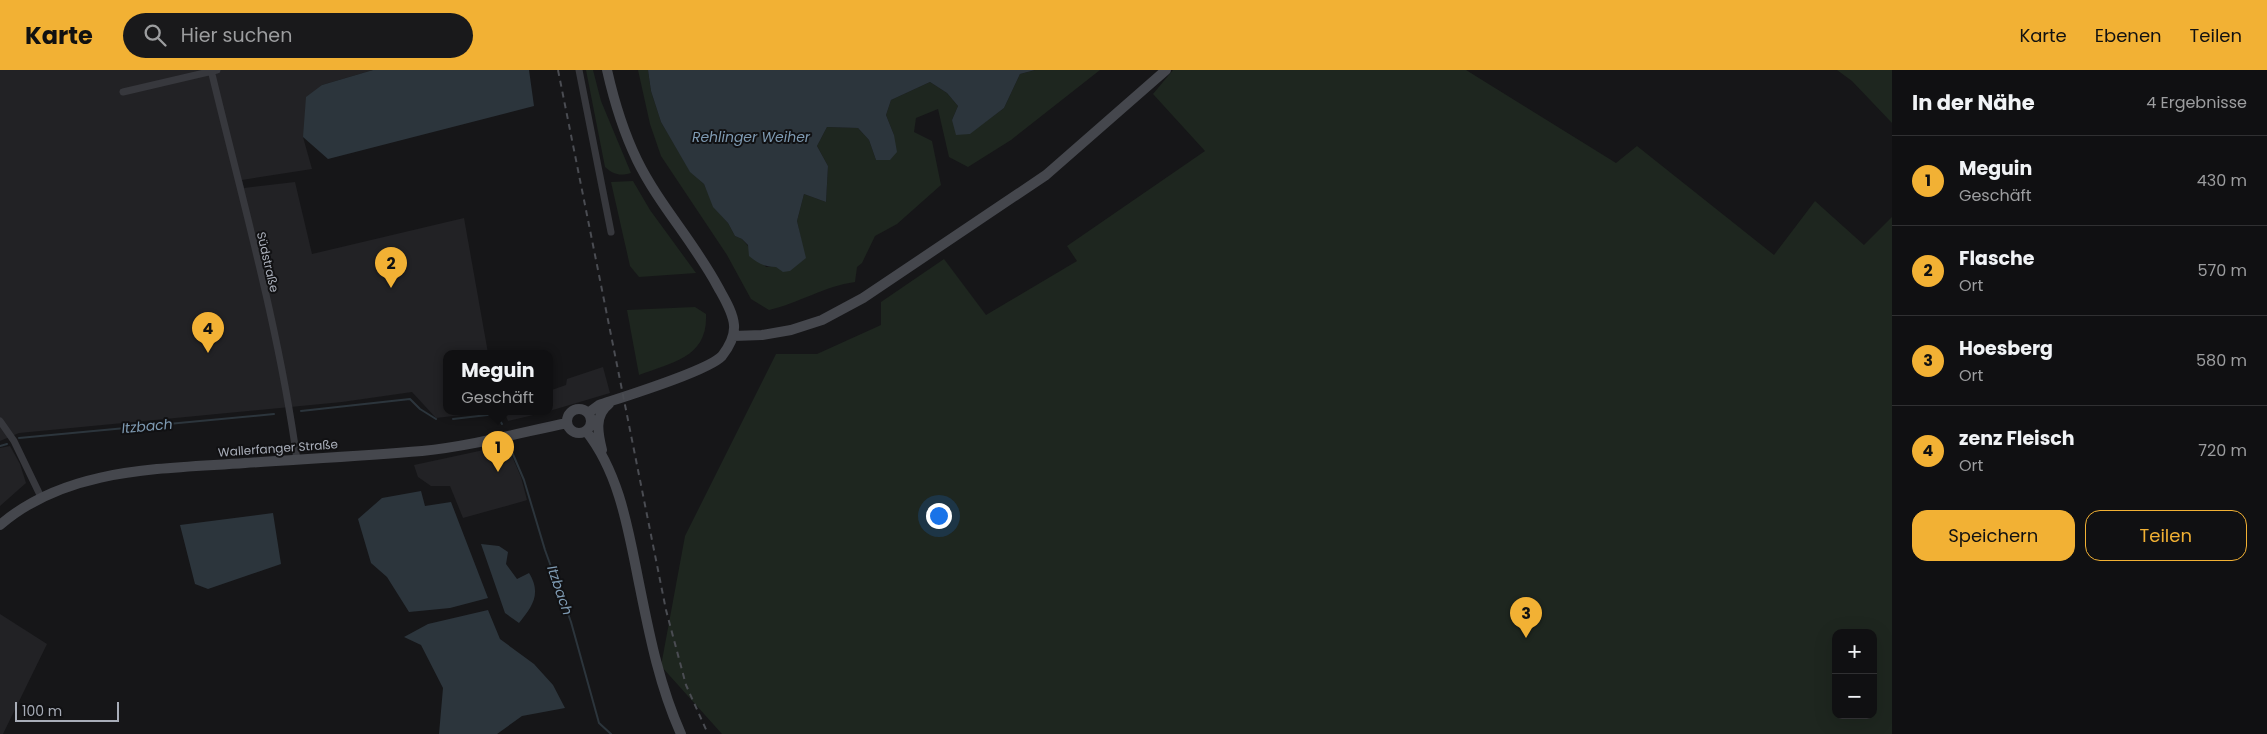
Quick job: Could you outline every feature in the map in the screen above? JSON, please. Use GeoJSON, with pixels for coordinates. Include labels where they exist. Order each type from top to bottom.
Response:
{"type":"FeatureCollection","features":[{"type":"Feature","properties":{"kind":"main road"},"geometry":{"type":"LineString","coordinates":[[588,414],[600,405],[713,363],[729,346],[733,336],[734,325],[731,314],[702,257],[655,191],[637,160],[621,122],[607,70]]}},
{"type":"Feature","properties":{"kind":"main road"},"geometry":{"type":"LineString","coordinates":[[733,336],[762,335],[791,330],[822,320],[863,298],[1046,175],[1166,70]]}},
{"type":"Feature","properties":{"kind":"main road"},"geometry":{"type":"LineString","coordinates":[[606,466],[599,439],[599,418],[606,405],[616,400]]}},
{"type":"Feature","properties":{"kind":"main road"},"geometry":{"type":"LineString","coordinates":[[580,409],[588,414],[591,421],[586,431],[574,432],[567,423],[572,411],[580,409]]}},
{"type":"Feature","properties":{"kind":"main road","name":"Wallerfanger Straße"},"geometry":{"type":"LineString","coordinates":[[0,525],[41,497],[81,482],[129,473],[448,447],[567,423]]}},
{"type":"Feature","properties":{"kind":"main road"},"geometry":{"type":"LineString","coordinates":[[586,431],[606,466],[621,502],[656,667],[681,734]]}},
{"type":"Feature","properties":{"kind":"street","name":"Südstraße"},"geometry":{"type":"LineString","coordinates":[[123,92],[213,70],[274,340],[296,460]]}},
{"type":"Feature","properties":{"kind":"street"},"geometry":{"type":"LineString","coordinates":[[579,70],[611,232]]}},
{"type":"Feature","properties":{"kind":"street"},"geometry":{"type":"LineString","coordinates":[[0,421],[14,441],[41,497]]}},
{"type":"Feature","properties":{"kind":"shaded area"},"geometry":{"type":"Polygon","coordinates":[[[0,70],[373,70],[322,85],[303,137],[312,169],[242,180],[244,188],[295,182],[312,254],[464,218],[487,350],[443,350],[443,415],[461,415],[436,418],[412,392],[342,402],[19,433],[0,441],[0,70]]]}},
{"type":"Feature","properties":{"kind":"shaded area"},"geometry":{"type":"Polygon","coordinates":[[[586,70],[593,70],[601,101],[631,173],[617,174],[605,167],[586,70]]]}},
{"type":"Feature","properties":{"kind":"shaded area"},"geometry":{"type":"Polygon","coordinates":[[[638,70],[648,70],[651,91],[661,122],[690,171],[704,184],[714,207],[728,223],[735,236],[742,239],[766,267],[799,263],[805,258],[797,221],[804,194],[826,202],[828,166],[817,146],[827,127],[858,128],[869,140],[876,160],[894,135],[886,115],[891,100],[930,82],[947,93],[958,106],[952,120],[969,134],[1004,108],[1020,74],[1035,70],[1100,70],[1011,140],[968,167],[949,157],[938,109],[916,118],[914,132],[932,141],[941,185],[897,224],[875,236],[862,263],[857,267],[855,282],[833,287],[769,310],[751,299],[727,255],[661,156],[650,124],[638,70]]]}},
{"type":"Feature","properties":{"kind":"shaded area"},"geometry":{"type":"Polygon","coordinates":[[[1173,70],[1466,70],[1616,163],[1637,146],[1774,255],[1815,201],[1864,245],[1892,217],[1892,734],[722,734],[661,666],[685,536],[776,354],[817,354],[881,325],[881,302],[944,259],[986,315],[1077,261],[1067,246],[1205,151],[1153,94],[1173,70]]]}},
{"type":"Feature","properties":{"kind":"shaded area"},"geometry":{"type":"Polygon","coordinates":[[[1837,70],[1892,70],[1892,123],[1852,81],[1837,70]]]}},
{"type":"Feature","properties":{"kind":"shaded area"},"geometry":{"type":"Polygon","coordinates":[[[633,181],[650,210],[696,273],[639,277],[630,266],[611,182],[633,181]]]}},
{"type":"Feature","properties":{"kind":"shaded area"},"geometry":{"type":"Polygon","coordinates":[[[695,307],[706,314],[705,329],[701,340],[694,349],[675,362],[639,375],[627,310],[695,307]]]}},
{"type":"Feature","properties":{"kind":"shaded area"},"geometry":{"type":"Polygon","coordinates":[[[603,367],[610,393],[553,410],[553,390],[566,385],[567,379],[603,367]]]}},
{"type":"Feature","properties":{"kind":"shaded area"},"geometry":{"type":"Polygon","coordinates":[[[506,415],[533,415],[508,421],[506,415]]]}},
{"type":"Feature","properties":{"kind":"shaded area"},"geometry":{"type":"Polygon","coordinates":[[[507,445],[521,477],[527,500],[463,518],[450,486],[431,486],[418,477],[414,465],[507,445]]]}},
{"type":"Feature","properties":{"kind":"shaded area"},"geometry":{"type":"Polygon","coordinates":[[[10,446],[20,464],[26,483],[0,506],[0,448],[10,446]]]}},
{"type":"Feature","properties":{"kind":"shaded area"},"geometry":{"type":"Polygon","coordinates":[[[0,614],[47,644],[3,734],[0,734],[0,614]]]}},
{"type":"Feature","properties":{"kind":"water"},"geometry":{"type":"Polygon","coordinates":[[[373,70],[529,70],[534,106],[328,159],[303,137],[306,97],[322,85],[373,70]]]}},
{"type":"Feature","properties":{"kind":"water","name":"Rehlinger Weiher"},"geometry":{"type":"Polygon","coordinates":[[[648,70],[1035,70],[1020,74],[1004,108],[970,134],[956,135],[952,120],[958,106],[947,93],[930,82],[891,100],[886,115],[894,135],[897,152],[890,160],[876,160],[869,140],[858,128],[827,127],[817,146],[828,166],[826,202],[804,194],[797,221],[806,258],[790,271],[783,272],[776,267],[762,264],[749,256],[748,245],[742,239],[735,236],[728,223],[713,207],[704,184],[690,172],[661,122],[651,91],[648,70]]]}},
{"type":"Feature","properties":{"kind":"water"},"geometry":{"type":"Polygon","coordinates":[[[421,491],[425,506],[451,502],[488,598],[450,608],[409,612],[387,577],[371,563],[358,519],[382,498],[421,491]]]}},
{"type":"Feature","properties":{"kind":"water"},"geometry":{"type":"Polygon","coordinates":[[[273,513],[281,564],[208,589],[195,584],[180,525],[273,513]]]}},
{"type":"Feature","properties":{"kind":"water"},"geometry":{"type":"Polygon","coordinates":[[[481,544],[499,546],[508,552],[506,564],[517,579],[529,573],[533,581],[535,587],[534,600],[519,623],[505,613],[481,544]]]}},
{"type":"Feature","properties":{"kind":"water"},"geometry":{"type":"Polygon","coordinates":[[[488,610],[500,639],[534,664],[553,685],[565,708],[522,716],[497,734],[439,734],[443,688],[421,645],[404,637],[428,624],[488,610]]]}},
{"type":"Feature","properties":{"kind":"waterway","name":"Itzbach"},"geometry":{"type":"LineString","coordinates":[[301,411],[410,399],[420,409],[436,419]]}},
{"type":"Feature","properties":{"kind":"waterway","name":"Itzbach"},"geometry":{"type":"LineString","coordinates":[[19,438],[274,414]]}},
{"type":"Feature","properties":{"kind":"waterway","name":"Itzbach"},"geometry":{"type":"LineString","coordinates":[[453,419],[487,415]]}},
{"type":"Feature","properties":{"kind":"waterway","name":"Itzbach"},"geometry":{"type":"LineString","coordinates":[[497,415],[502,424]]}},
{"type":"Feature","properties":{"kind":"waterway","name":"Itzbach"},"geometry":{"type":"LineString","coordinates":[[0,446],[7,444]]}},
{"type":"Feature","properties":{"kind":"waterway","name":"Itzbach"},"geometry":{"type":"LineString","coordinates":[[509,445],[524,480],[545,550],[571,622],[599,723],[611,734]]}},
{"type":"Feature","properties":{"kind":"railway"},"geometry":{"type":"LineString","coordinates":[[558,70],[666,610],[686,685],[708,734]]}},
{"type":"Feature","properties":{"kind":"place","name":"Flasche"},"geometry":{"type":"Point","coordinates":[391,288]}},
{"type":"Feature","properties":{"kind":"place","name":"zenz Fleisch"},"geometry":{"type":"Point","coordinates":[208,353]}},
{"type":"Feature","properties":{"kind":"place","name":"Meguin"},"geometry":{"type":"Point","coordinates":[498,472]}},
{"type":"Feature","properties":{"kind":"place","name":"Hoesberg"},"geometry":{"type":"Point","coordinates":[1526,638]}}]}
